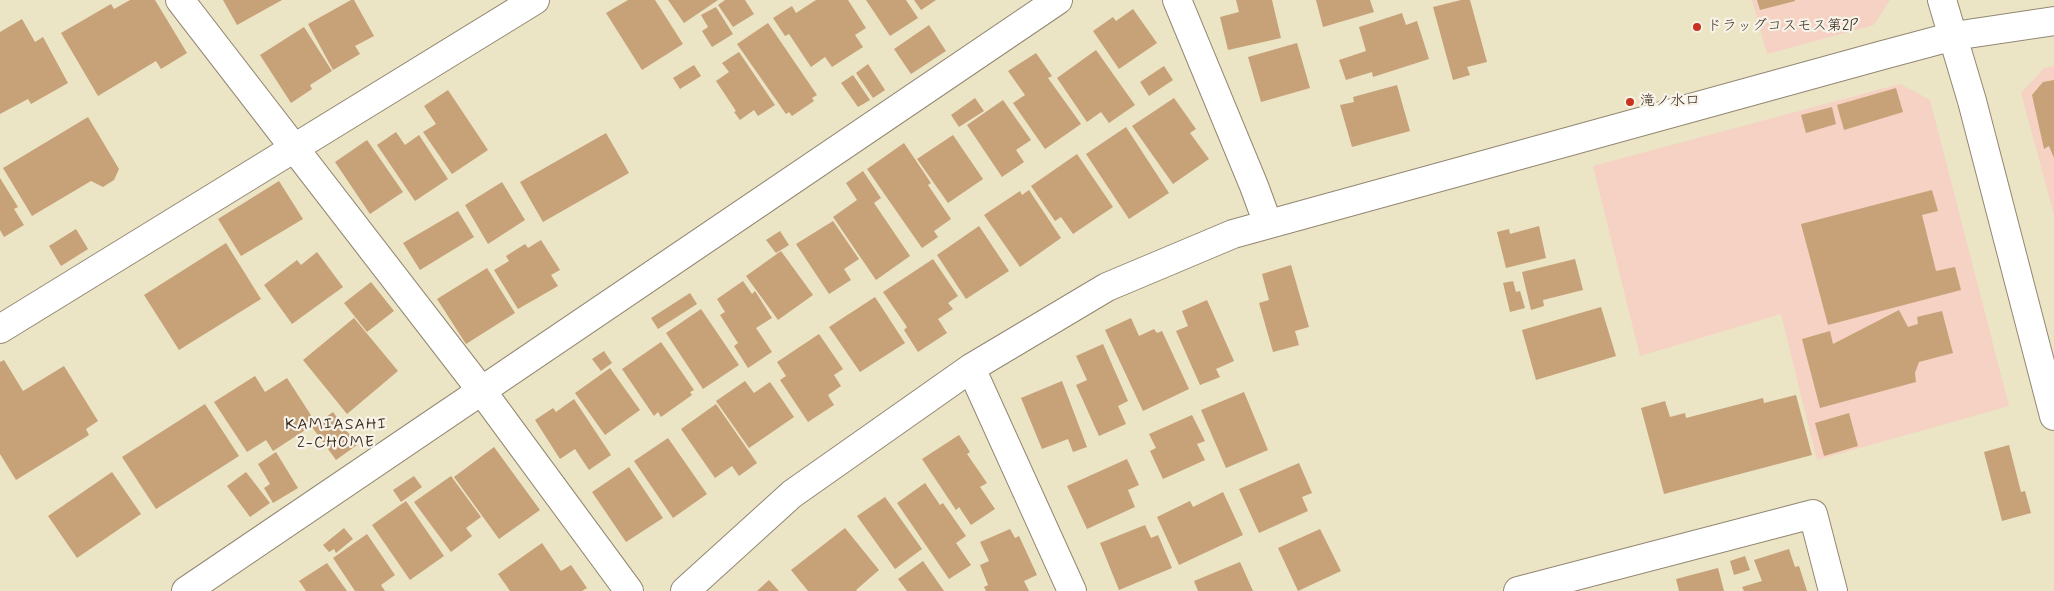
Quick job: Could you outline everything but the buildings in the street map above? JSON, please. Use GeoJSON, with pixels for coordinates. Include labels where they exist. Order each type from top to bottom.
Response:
{"type":"FeatureCollection","features":[{"type":"Feature","properties":{"kind":"street"},"geometry":{"type":"LineString","coordinates":[[180,0],[481,390],[629,591]]}},
{"type":"Feature","properties":{"kind":"street"},"geometry":{"type":"LineString","coordinates":[[0,329],[535,0]]}},
{"type":"Feature","properties":{"kind":"street"},"geometry":{"type":"LineString","coordinates":[[186,591],[1058,0]]}},
{"type":"Feature","properties":{"kind":"street"},"geometry":{"type":"LineString","coordinates":[[1177,0],[1268,224]]}},
{"type":"Feature","properties":{"kind":"street"},"geometry":{"type":"LineString","coordinates":[[1942,0],[1954,36],[2054,416]]}},
{"type":"Feature","properties":{"kind":"street"},"geometry":{"type":"LineString","coordinates":[[684,591],[792,494],[972,368],[1107,287],[1233,234],[1954,36],[2054,21]]}},
{"type":"Feature","properties":{"kind":"street"},"geometry":{"type":"LineString","coordinates":[[972,368],[1072,591]]}},
{"type":"Feature","properties":{"kind":"street"},"geometry":{"type":"LineString","coordinates":[[1518,591],[1813,514],[1833,591]]}},
{"type":"Feature","properties":{"kind":"shaded area"},"geometry":{"type":"Polygon","coordinates":[[[1752,0],[1890,0],[1874,25],[1767,54],[1752,0]]]}},
{"type":"Feature","properties":{"kind":"shaded area"},"geometry":{"type":"Polygon","coordinates":[[[2054,66],[2054,215],[2021,93],[2044,68],[2054,66]]]}},
{"type":"Feature","properties":{"kind":"shaded area"},"geometry":{"type":"Polygon","coordinates":[[[1900,84],[1930,100],[2009,406],[1817,460],[1781,314],[1640,356],[1593,166],[1900,84]]]}},
{"type":"Feature","properties":{"kind":"place","name":"ドラッグコスモス第2P"},"geometry":{"type":"Point","coordinates":[1697,27]}},
{"type":"Feature","properties":{"kind":"place","name":"滝ノ水口"},"geometry":{"type":"Point","coordinates":[1630,102]}},
{"type":"Feature","properties":{"kind":"district","name":"KAMIASAHI 2-CHOME"},"geometry":{"type":"Point","coordinates":[336,435]}}]}
